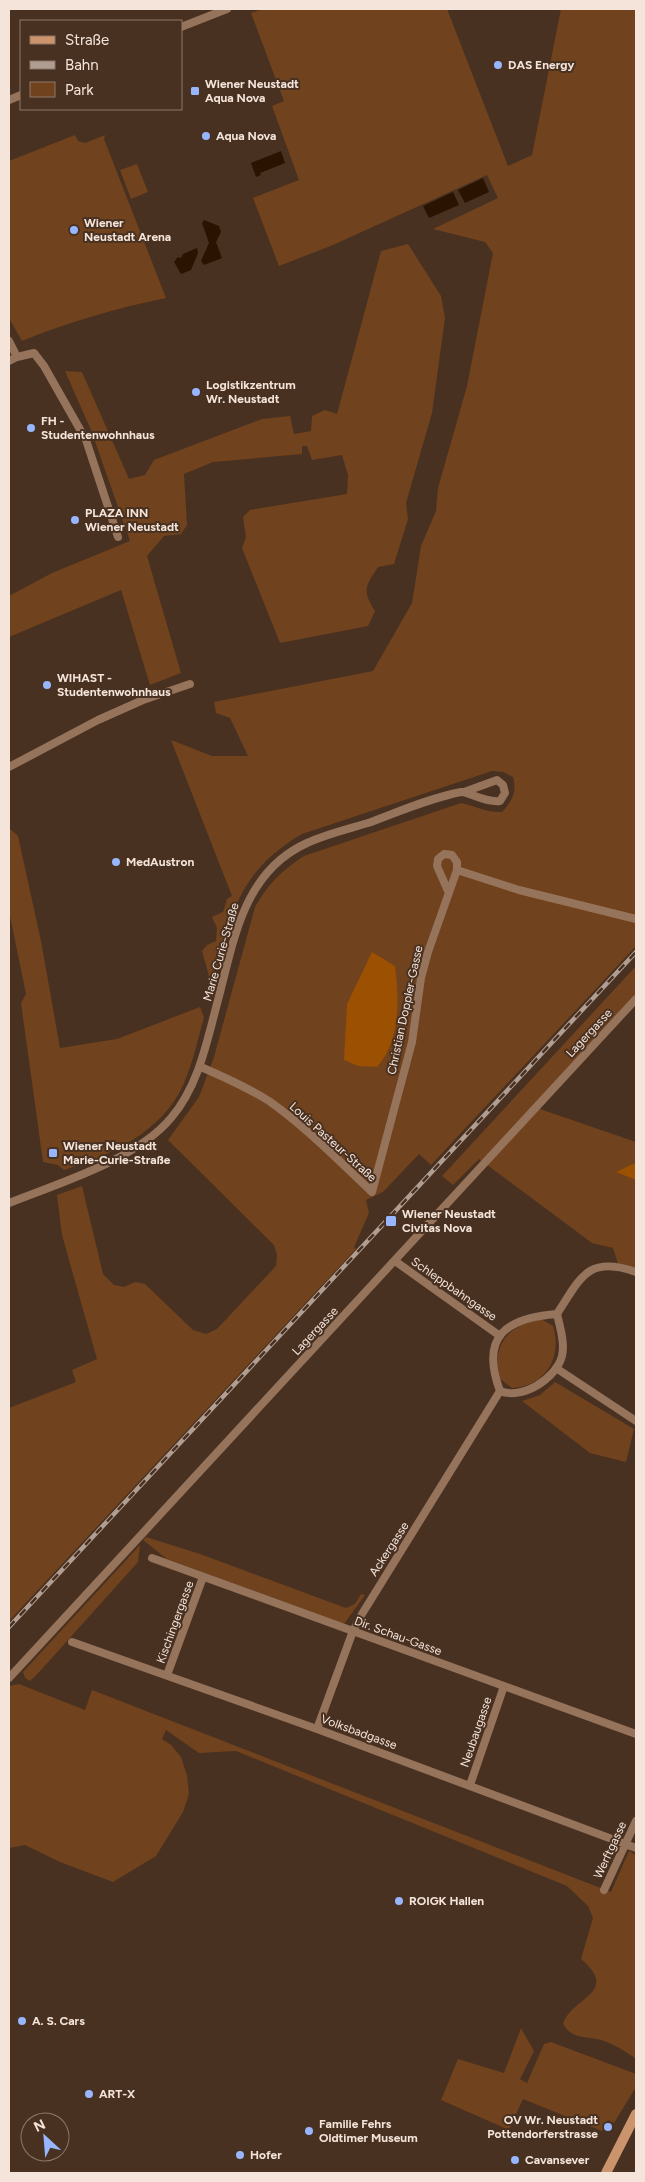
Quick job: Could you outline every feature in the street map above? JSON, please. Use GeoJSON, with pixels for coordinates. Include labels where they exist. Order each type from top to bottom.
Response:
{"type":"FeatureCollection","features":[{"type":"Feature","properties":{"kind":"main road"},"geometry":{"type":"LineString","coordinates":[[606,2173],[636,2114]]}},
{"type":"Feature","properties":{"kind":"street"},"geometry":{"type":"LineString","coordinates":[[182,27],[227,9]]}},
{"type":"Feature","properties":{"kind":"street"},"geometry":{"type":"LineString","coordinates":[[9,341],[17,356]]}},
{"type":"Feature","properties":{"kind":"street"},"geometry":{"type":"LineString","coordinates":[[9,361],[17,356],[34,353],[63,399],[86,440],[118,537]]}},
{"type":"Feature","properties":{"kind":"street"},"geometry":{"type":"LineString","coordinates":[[9,767],[107,716],[143,700],[190,684]]}},
{"type":"Feature","properties":{"kind":"street","name":"Marie Curie-Straße"},"geometry":{"type":"LineString","coordinates":[[9,1202],[123,1155],[154,1136],[171,1118],[187,1096],[201,1067],[243,910],[268,871],[286,855],[307,843],[497,780],[503,786],[505,793],[500,801],[492,802],[464,792]]}},
{"type":"Feature","properties":{"kind":"street"},"geometry":{"type":"LineString","coordinates":[[448,891],[437,866],[438,859],[444,854],[452,855],[457,862],[457,870],[519,890],[636,919]]}},
{"type":"Feature","properties":{"kind":"street","name":"Christian Doppler-Gasse"},"geometry":{"type":"LineString","coordinates":[[372,1192],[412,1042],[421,978],[448,891],[457,870]]}},
{"type":"Feature","properties":{"kind":"street","name":"Lagergasse"},"geometry":{"type":"LineString","coordinates":[[9,1678],[636,999]]}},
{"type":"Feature","properties":{"kind":"street","name":"Louis Pasteur-Straße"},"geometry":{"type":"LineString","coordinates":[[201,1067],[236,1082],[268,1101],[300,1125],[372,1192]]}},
{"type":"Feature","properties":{"kind":"street","name":"Schleppbahngasse"},"geometry":{"type":"LineString","coordinates":[[394,1261],[500,1336]]}},
{"type":"Feature","properties":{"kind":"street"},"geometry":{"type":"LineString","coordinates":[[558,1314],[519,1320],[500,1336],[492,1354],[493,1372],[500,1392],[505,1394],[533,1388],[547,1379],[556,1368],[563,1348],[558,1314],[587,1271],[603,1265],[636,1272]]}},
{"type":"Feature","properties":{"kind":"street"},"geometry":{"type":"LineString","coordinates":[[556,1368],[636,1421]]}},
{"type":"Feature","properties":{"kind":"street","name":"Ackergasse"},"geometry":{"type":"LineString","coordinates":[[317,1729],[353,1631],[372,1596],[416,1530],[500,1392]]}},
{"type":"Feature","properties":{"kind":"street","name":"Dir. Schau-Gasse"},"geometry":{"type":"LineString","coordinates":[[152,1558],[636,1734]]}},
{"type":"Feature","properties":{"kind":"street","name":"Kischingergasse"},"geometry":{"type":"LineString","coordinates":[[167,1675],[204,1577]]}},
{"type":"Feature","properties":{"kind":"street","name":"Volksbadgasse"},"geometry":{"type":"LineString","coordinates":[[72,1642],[317,1729],[636,1848]]}},
{"type":"Feature","properties":{"kind":"street","name":"Neubaugasse"},"geometry":{"type":"LineString","coordinates":[[470,1785],[504,1686]]}},
{"type":"Feature","properties":{"kind":"street","name":"Werftgasse"},"geometry":{"type":"LineString","coordinates":[[604,1890],[636,1821]]}},
{"type":"Feature","properties":{"kind":"green space"},"geometry":{"type":"Polygon","coordinates":[[[263,9],[447,9],[508,166],[532,155],[561,9],[636,9],[636,946],[431,1165],[419,1154],[383,1192],[366,1200],[369,1213],[354,1247],[356,1249],[9,1621],[9,1408],[76,1382],[72,1370],[97,1359],[62,1235],[57,1195],[82,1186],[103,1274],[114,1285],[124,1287],[135,1282],[145,1284],[193,1330],[206,1334],[217,1329],[276,1266],[277,1255],[274,1245],[168,1140],[199,1097],[214,1057],[255,907],[276,878],[304,856],[461,803],[502,812],[509,804],[514,792],[513,777],[503,772],[492,771],[302,834],[281,848],[264,863],[251,879],[233,914],[214,979],[209,976],[202,951],[207,945],[216,941],[217,928],[212,917],[223,912],[227,899],[232,896],[171,740],[212,756],[248,756],[230,718],[216,713],[214,702],[373,671],[412,603],[421,546],[436,511],[438,488],[467,386],[493,253],[485,242],[433,229],[498,198],[487,175],[333,245],[279,266],[253,198],[299,180],[272,106],[284,101],[251,13],[263,9]]]}},
{"type":"Feature","properties":{"kind":"green space","name":"Wiener Neustadt Arena"},"geometry":{"type":"Polygon","coordinates":[[[75,135],[78,141],[85,143],[105,135],[104,139],[166,298],[93,316],[22,341],[9,318],[9,161],[75,135]]]}},
{"type":"Feature","properties":{"kind":"green space"},"geometry":{"type":"Polygon","coordinates":[[[137,164],[148,192],[131,199],[120,170],[137,164]]]}},
{"type":"Feature","properties":{"kind":"green space"},"geometry":{"type":"Polygon","coordinates":[[[408,244],[441,296],[445,318],[432,413],[406,503],[408,519],[394,564],[378,567],[368,584],[368,598],[375,611],[368,626],[280,643],[242,548],[246,537],[243,517],[250,510],[347,494],[348,475],[342,455],[312,460],[307,446],[302,446],[302,454],[213,462],[184,474],[187,525],[181,534],[164,536],[147,556],[181,673],[150,685],[121,590],[9,637],[9,596],[52,573],[130,541],[91,430],[65,371],[82,372],[129,479],[145,475],[154,460],[262,419],[290,416],[294,434],[311,431],[312,416],[325,410],[337,414],[381,251],[408,244]]]}},
{"type":"Feature","properties":{"kind":"green space"},"geometry":{"type":"Polygon","coordinates":[[[9,828],[18,836],[41,941],[60,1048],[117,1039],[200,1007],[204,1017],[193,1059],[184,1083],[175,1100],[163,1115],[149,1128],[117,1149],[64,1170],[58,1165],[43,1162],[21,1003],[26,994],[9,911],[9,828]]]}},
{"type":"Feature","properties":{"kind":"green space"},"geometry":{"type":"Polygon","coordinates":[[[636,966],[636,1000],[537,1108],[636,1142],[636,1268],[618,1264],[613,1248],[592,1243],[479,1159],[453,1185],[442,1176],[636,966]]]}},
{"type":"Feature","properties":{"kind":"green space"},"geometry":{"type":"Polygon","coordinates":[[[536,1320],[543,1320],[553,1326],[555,1349],[553,1359],[549,1368],[534,1382],[512,1388],[500,1379],[498,1357],[500,1348],[503,1340],[516,1328],[536,1320]]]}},
{"type":"Feature","properties":{"kind":"green space"},"geometry":{"type":"Polygon","coordinates":[[[555,1382],[634,1429],[626,1462],[590,1453],[522,1401],[540,1395],[555,1382]]]}},
{"type":"Feature","properties":{"kind":"green space"},"geometry":{"type":"Polygon","coordinates":[[[146,1537],[200,1554],[346,1608],[355,1604],[361,1594],[365,1595],[344,1624],[167,1559],[143,1540],[146,1537]]]}},
{"type":"Feature","properties":{"kind":"green space"},"geometry":{"type":"Polygon","coordinates":[[[140,1545],[138,1562],[42,1669],[30,1681],[25,1678],[23,1672],[140,1545]]]}},
{"type":"Feature","properties":{"kind":"green space"},"geometry":{"type":"Polygon","coordinates":[[[19,1684],[85,1710],[92,1690],[611,1892],[629,1851],[636,1855],[636,2059],[605,2041],[575,2035],[563,2024],[575,2007],[590,1994],[595,1987],[596,1980],[592,1970],[581,1959],[593,1918],[588,1906],[567,1886],[236,1751],[199,1753],[166,1730],[162,1739],[171,1745],[181,1757],[187,1775],[189,1794],[183,1812],[156,1856],[113,1882],[60,1862],[25,1845],[9,1848],[9,1686],[19,1684]]]}},
{"type":"Feature","properties":{"kind":"green space"},"geometry":{"type":"Polygon","coordinates":[[[521,2028],[534,2051],[520,2079],[527,2083],[544,2044],[551,2042],[636,2074],[636,2087],[614,2123],[608,2120],[602,2131],[523,2099],[509,2130],[441,2100],[458,2059],[504,2073],[521,2028]]]}},
{"type":"Feature","properties":{"kind":"shaded area"},"geometry":{"type":"Polygon","coordinates":[[[281,151],[285,163],[260,173],[261,175],[256,177],[251,163],[281,151]]]}},
{"type":"Feature","properties":{"kind":"shaded area"},"geometry":{"type":"Polygon","coordinates":[[[483,178],[489,192],[465,203],[458,190],[483,178]]]}},
{"type":"Feature","properties":{"kind":"shaded area"},"geometry":{"type":"Polygon","coordinates":[[[453,192],[459,205],[429,218],[423,206],[453,192]]]}},
{"type":"Feature","properties":{"kind":"shaded area"},"geometry":{"type":"Polygon","coordinates":[[[204,220],[219,226],[221,232],[216,242],[222,258],[204,265],[201,261],[209,243],[202,223],[204,220]]]}},
{"type":"Feature","properties":{"kind":"shaded area"},"geometry":{"type":"Polygon","coordinates":[[[197,248],[198,253],[191,270],[181,274],[174,262],[178,257],[181,258],[183,254],[197,248]]]}},
{"type":"Feature","properties":{"kind":"shaded area"},"geometry":{"type":"Polygon","coordinates":[[[372,952],[395,966],[397,992],[394,1032],[385,1056],[377,1067],[358,1066],[344,1060],[347,1004],[372,952]]]}},
{"type":"Feature","properties":{"kind":"shaded area"},"geometry":{"type":"Polygon","coordinates":[[[636,1164],[636,1180],[616,1172],[636,1164]]]}},
{"type":"Feature","properties":{"kind":"railway"},"geometry":{"type":"LineString","coordinates":[[9,1627],[636,952]]}},
{"type":"Feature","properties":{"kind":"place","name":"DAS Energy"},"geometry":{"type":"Point","coordinates":[498,65]}},
{"type":"Feature","properties":{"kind":"place","name":"Wiener Neustadt Aqua Nova"},"geometry":{"type":"Point","coordinates":[195,91]}},
{"type":"Feature","properties":{"kind":"place","name":"Aqua Nova"},"geometry":{"type":"Point","coordinates":[206,136]}},
{"type":"Feature","properties":{"kind":"place","name":"Wiener Neustadt Arena"},"geometry":{"type":"Point","coordinates":[74,230]}},
{"type":"Feature","properties":{"kind":"place","name":"Logistikzentrum Wr. Neustadt"},"geometry":{"type":"Point","coordinates":[196,392]}},
{"type":"Feature","properties":{"kind":"place","name":"FH - Studentenwohnhaus"},"geometry":{"type":"Point","coordinates":[31,428]}},
{"type":"Feature","properties":{"kind":"place","name":"PLAZA INN Wiener Neustadt"},"geometry":{"type":"Point","coordinates":[75,520]}},
{"type":"Feature","properties":{"kind":"place","name":"WIHAST - Studentenwohnhaus"},"geometry":{"type":"Point","coordinates":[47,685]}},
{"type":"Feature","properties":{"kind":"place","name":"MedAustron"},"geometry":{"type":"Point","coordinates":[116,862]}},
{"type":"Feature","properties":{"kind":"place","name":"Wiener Neustadt Marie-Curie-Straße"},"geometry":{"type":"Point","coordinates":[53,1153]}},
{"type":"Feature","properties":{"kind":"place","name":"Wiener Neustadt Civitas Nova"},"geometry":{"type":"Point","coordinates":[391,1221]}},
{"type":"Feature","properties":{"kind":"place","name":"ROIGK Hallen"},"geometry":{"type":"Point","coordinates":[399,1901]}},
{"type":"Feature","properties":{"kind":"place","name":"A. S. Cars"},"geometry":{"type":"Point","coordinates":[22,2021]}},
{"type":"Feature","properties":{"kind":"place","name":"ART-X"},"geometry":{"type":"Point","coordinates":[89,2094]}},
{"type":"Feature","properties":{"kind":"place","name":"OV Wr. Neustadt Pottendorferstrasse"},"geometry":{"type":"Point","coordinates":[608,2127]}},
{"type":"Feature","properties":{"kind":"place","name":"Familie Fehrs Oldtimer Museum"},"geometry":{"type":"Point","coordinates":[309,2131]}},
{"type":"Feature","properties":{"kind":"place","name":"Hofer"},"geometry":{"type":"Point","coordinates":[240,2155]}},
{"type":"Feature","properties":{"kind":"place","name":"Cavansever"},"geometry":{"type":"Point","coordinates":[515,2160]}}]}
